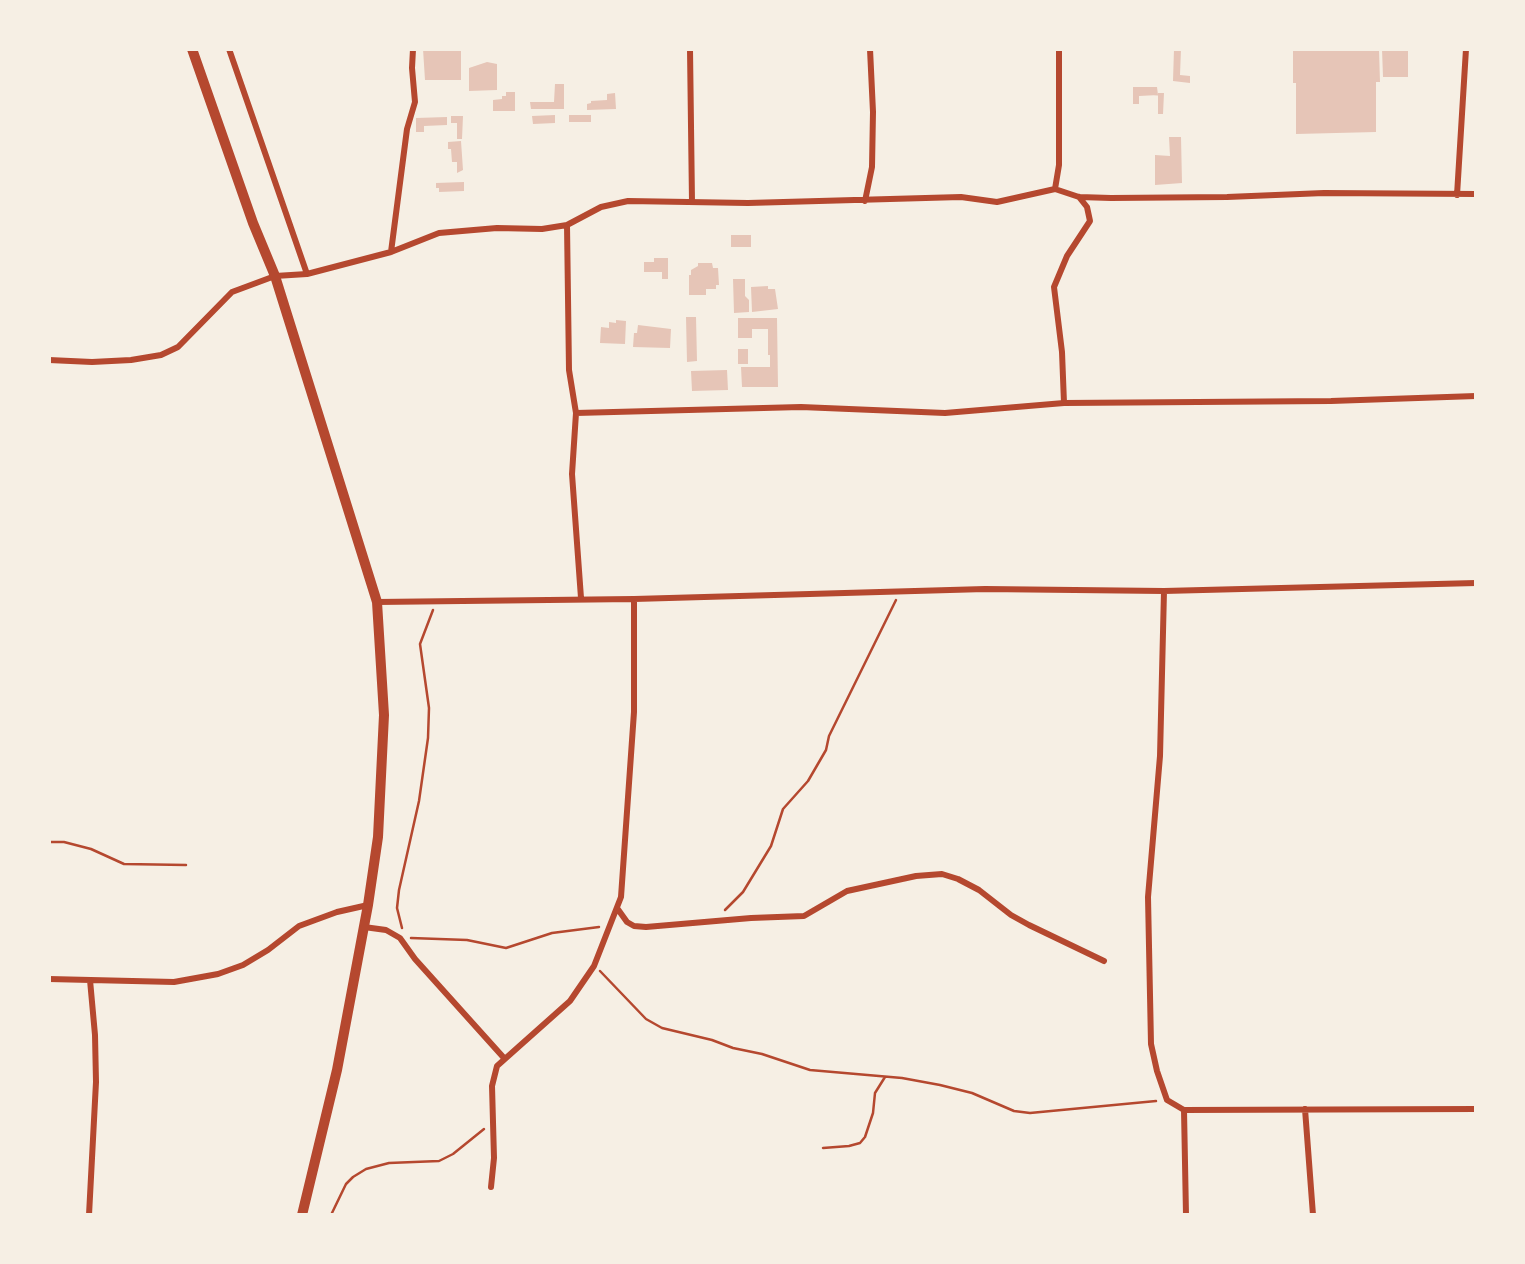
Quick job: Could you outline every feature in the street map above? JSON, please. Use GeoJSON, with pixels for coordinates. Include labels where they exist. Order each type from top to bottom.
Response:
{"type":"FeatureCollection","features":[{"type":"Feature","properties":{"kind":"highway"},"geometry":{"type":"LineString","coordinates":[[192,49],[253,223],[275,276],[377,602],[384,715],[378,837],[337,1070],[302,1215]]}},
{"type":"Feature","properties":{"kind":"street"},"geometry":{"type":"LineString","coordinates":[[229,49],[307,274]]}},
{"type":"Feature","properties":{"kind":"street"},"geometry":{"type":"LineString","coordinates":[[391,252],[407,129],[415,102],[413,49]]}},
{"type":"Feature","properties":{"kind":"street"},"geometry":{"type":"LineString","coordinates":[[690,49],[692,202]]}},
{"type":"Feature","properties":{"kind":"street"},"geometry":{"type":"LineString","coordinates":[[865,201],[872,167],[870,49]]}},
{"type":"Feature","properties":{"kind":"street"},"geometry":{"type":"LineString","coordinates":[[1055,189],[1059,164],[1059,49]]}},
{"type":"Feature","properties":{"kind":"street"},"geometry":{"type":"LineString","coordinates":[[1457,195],[1466,49]]}},
{"type":"Feature","properties":{"kind":"street"},"geometry":{"type":"LineString","coordinates":[[49,360],[71,363],[161,355],[178,347],[232,292],[275,276],[307,274],[391,252],[439,233],[497,228],[542,229],[567,225],[601,206],[628,201],[865,201],[961,197],[997,202],[1055,189],[1079,197],[1227,197],[1324,193],[1476,194]]}},
{"type":"Feature","properties":{"kind":"street"},"geometry":{"type":"LineString","coordinates":[[1064,403],[1054,287],[1067,256],[1090,221],[1087,207],[1079,197]]}},
{"type":"Feature","properties":{"kind":"street"},"geometry":{"type":"LineString","coordinates":[[567,225],[569,370],[576,413],[572,474],[581,598]]}},
{"type":"Feature","properties":{"kind":"street"},"geometry":{"type":"LineString","coordinates":[[576,413],[801,407],[945,413],[1064,403],[1343,401],[1476,396]]}},
{"type":"Feature","properties":{"kind":"street"},"geometry":{"type":"LineString","coordinates":[[377,602],[634,599],[985,589],[1164,591],[1476,583]]}},
{"type":"Feature","properties":{"kind":"street"},"geometry":{"type":"LineString","coordinates":[[1164,591],[1160,756],[1148,897],[1151,1044],[1167,1101],[1184,1110],[1476,1109]]}},
{"type":"Feature","properties":{"kind":"street"},"geometry":{"type":"LineString","coordinates":[[491,1187],[494,1158],[492,1086],[497,1066],[570,1001],[594,966],[621,897],[634,712],[634,599]]}},
{"type":"Feature","properties":{"kind":"street"},"geometry":{"type":"LineString","coordinates":[[617,908],[627,922],[646,927],[716,920],[804,916],[847,891],[916,876],[942,874],[979,890],[1028,925],[1104,961]]}},
{"type":"Feature","properties":{"kind":"street"},"geometry":{"type":"LineString","coordinates":[[49,979],[174,982],[218,974],[251,960],[299,926],[337,912],[368,905]]}},
{"type":"Feature","properties":{"kind":"street"},"geometry":{"type":"LineString","coordinates":[[364,927],[386,930],[400,938],[415,960],[504,1058]]}},
{"type":"Feature","properties":{"kind":"street"},"geometry":{"type":"LineString","coordinates":[[89,1215],[96,1082],[90,980]]}},
{"type":"Feature","properties":{"kind":"street"},"geometry":{"type":"LineString","coordinates":[[1305,1109],[1313,1215]]}},
{"type":"Feature","properties":{"kind":"street"},"geometry":{"type":"LineString","coordinates":[[1184,1110],[1186,1215]]}},
{"type":"Feature","properties":{"kind":"path"},"geometry":{"type":"LineString","coordinates":[[716,920],[743,891],[771,846],[783,809],[808,781],[900,592]]}},
{"type":"Feature","properties":{"kind":"path"},"geometry":{"type":"LineString","coordinates":[[435,601],[432,617],[421,636],[420,644],[429,708],[428,738],[419,801],[397,908],[398,919],[406,938],[459,939],[506,948],[552,933],[610,926]]}},
{"type":"Feature","properties":{"kind":"path"},"geometry":{"type":"LineString","coordinates":[[49,842],[64,842],[91,849],[124,864],[186,865]]}},
{"type":"Feature","properties":{"kind":"path"},"geometry":{"type":"LineString","coordinates":[[594,966],[646,1019],[662,1028],[762,1054],[810,1070],[885,1076],[972,1093],[1014,1111],[1030,1113],[1167,1101]]}},
{"type":"Feature","properties":{"kind":"path"},"geometry":{"type":"LineString","coordinates":[[823,1148],[860,1143],[865,1137],[873,1113],[875,1093],[885,1076]]}},
{"type":"Feature","properties":{"kind":"path"},"geometry":{"type":"LineString","coordinates":[[331,1215],[346,1184],[366,1169],[389,1163],[439,1161],[453,1154],[491,1122]]}},
{"type":"Feature","properties":{"kind":"building"},"geometry":{"type":"Polygon","coordinates":[[[423,49],[461,49],[461,80],[425,80],[423,49]]]}},
{"type":"Feature","properties":{"kind":"building"},"geometry":{"type":"Polygon","coordinates":[[[1174,49],[1181,49],[1180,75],[1190,76],[1190,83],[1173,81],[1174,49]]]}},
{"type":"Feature","properties":{"kind":"building"},"geometry":{"type":"Polygon","coordinates":[[[1293,49],[1379,49],[1380,82],[1376,82],[1376,132],[1296,134],[1293,49]]]}},
{"type":"Feature","properties":{"kind":"building"},"geometry":{"type":"Polygon","coordinates":[[[1382,49],[1408,49],[1408,77],[1383,77],[1382,49]]]}},
{"type":"Feature","properties":{"kind":"building"},"geometry":{"type":"Polygon","coordinates":[[[487,62],[497,64],[497,90],[469,91],[469,68],[487,62]]]}},
{"type":"Feature","properties":{"kind":"building"},"geometry":{"type":"Polygon","coordinates":[[[555,84],[564,84],[564,109],[531,109],[530,102],[554,102],[555,84]]]}},
{"type":"Feature","properties":{"kind":"building"},"geometry":{"type":"Polygon","coordinates":[[[1133,87],[1157,87],[1158,95],[1139,96],[1139,104],[1133,104],[1133,87]]]}},
{"type":"Feature","properties":{"kind":"building"},"geometry":{"type":"Polygon","coordinates":[[[506,92],[515,92],[515,111],[493,111],[493,100],[502,99],[506,92]]]}},
{"type":"Feature","properties":{"kind":"building"},"geometry":{"type":"Polygon","coordinates":[[[615,93],[616,109],[587,110],[587,104],[591,101],[607,100],[607,94],[615,93]]]}},
{"type":"Feature","properties":{"kind":"building"},"geometry":{"type":"Polygon","coordinates":[[[1158,93],[1164,93],[1163,114],[1158,114],[1158,93]]]}},
{"type":"Feature","properties":{"kind":"building"},"geometry":{"type":"Polygon","coordinates":[[[555,115],[555,123],[533,124],[532,116],[555,115]]]}},
{"type":"Feature","properties":{"kind":"building"},"geometry":{"type":"Polygon","coordinates":[[[569,115],[591,115],[591,122],[569,122],[569,115]]]}},
{"type":"Feature","properties":{"kind":"building"},"geometry":{"type":"Polygon","coordinates":[[[451,116],[463,116],[462,139],[457,139],[457,123],[451,123],[451,116]]]}},
{"type":"Feature","properties":{"kind":"building"},"geometry":{"type":"Polygon","coordinates":[[[447,117],[447,125],[424,126],[424,132],[416,132],[416,118],[447,117]]]}},
{"type":"Feature","properties":{"kind":"building"},"geometry":{"type":"Polygon","coordinates":[[[1169,137],[1181,137],[1182,183],[1155,185],[1155,155],[1170,156],[1169,137]]]}},
{"type":"Feature","properties":{"kind":"building"},"geometry":{"type":"Polygon","coordinates":[[[461,141],[463,170],[457,173],[457,162],[452,162],[448,142],[461,141]]]}},
{"type":"Feature","properties":{"kind":"building"},"geometry":{"type":"Polygon","coordinates":[[[464,182],[464,191],[439,192],[439,188],[436,188],[436,183],[464,182]]]}},
{"type":"Feature","properties":{"kind":"building"},"geometry":{"type":"Polygon","coordinates":[[[731,235],[751,235],[751,247],[731,247],[731,235]]]}},
{"type":"Feature","properties":{"kind":"building"},"geometry":{"type":"Polygon","coordinates":[[[654,258],[668,258],[668,279],[662,279],[662,272],[644,272],[644,262],[654,262],[654,258]]]}},
{"type":"Feature","properties":{"kind":"building"},"geometry":{"type":"Polygon","coordinates":[[[698,263],[712,263],[713,268],[718,268],[719,285],[716,285],[716,289],[706,289],[706,295],[689,295],[689,275],[698,263]]]}},
{"type":"Feature","properties":{"kind":"building"},"geometry":{"type":"Polygon","coordinates":[[[733,279],[745,279],[749,312],[734,313],[733,279]]]}},
{"type":"Feature","properties":{"kind":"building"},"geometry":{"type":"Polygon","coordinates":[[[768,286],[768,289],[775,289],[778,309],[752,312],[751,287],[768,286]]]}},
{"type":"Feature","properties":{"kind":"building"},"geometry":{"type":"Polygon","coordinates":[[[686,317],[696,317],[697,361],[687,362],[686,317]]]}},
{"type":"Feature","properties":{"kind":"building"},"geometry":{"type":"Polygon","coordinates":[[[738,318],[777,318],[778,387],[742,387],[741,367],[770,367],[770,355],[768,329],[752,329],[752,338],[738,338],[738,318]]]}},
{"type":"Feature","properties":{"kind":"building"},"geometry":{"type":"Polygon","coordinates":[[[616,320],[626,321],[625,344],[600,343],[601,327],[609,328],[609,322],[616,323],[616,320]]]}},
{"type":"Feature","properties":{"kind":"building"},"geometry":{"type":"Polygon","coordinates":[[[638,325],[671,329],[670,348],[633,347],[634,333],[637,333],[638,325]]]}},
{"type":"Feature","properties":{"kind":"building"},"geometry":{"type":"Polygon","coordinates":[[[738,349],[748,349],[748,364],[738,364],[738,349]]]}},
{"type":"Feature","properties":{"kind":"building"},"geometry":{"type":"Polygon","coordinates":[[[727,370],[728,390],[692,391],[691,371],[727,370]]]}}]}
